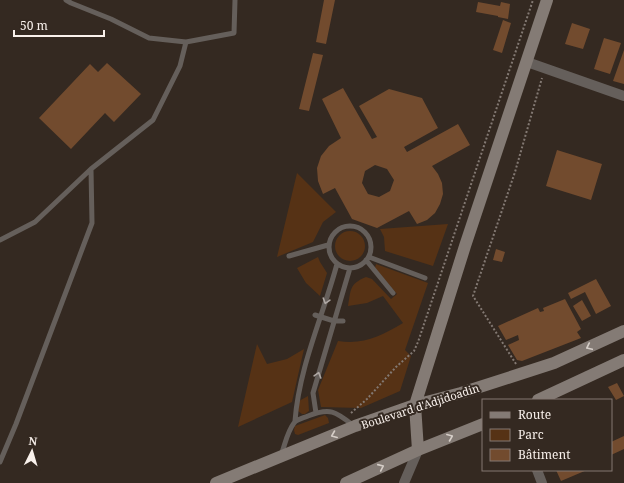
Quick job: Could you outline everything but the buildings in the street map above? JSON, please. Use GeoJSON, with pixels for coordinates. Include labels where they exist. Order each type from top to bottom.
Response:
{"type":"FeatureCollection","features":[{"type":"Feature","properties":{"kind":"main road"},"geometry":{"type":"LineString","coordinates":[[418,450],[415,405],[465,246],[548,0]]}},
{"type":"Feature","properties":{"kind":"main road","name":"Boulevard d'Adjidoadin"},"geometry":{"type":"LineString","coordinates":[[216,483],[355,426],[415,405],[522,374],[554,363],[624,331]]}},
{"type":"Feature","properties":{"kind":"main road"},"geometry":{"type":"LineString","coordinates":[[540,399],[624,360]]}},
{"type":"Feature","properties":{"kind":"main road"},"geometry":{"type":"LineString","coordinates":[[346,483],[418,450],[482,424]]}},
{"type":"Feature","properties":{"kind":"street"},"geometry":{"type":"LineString","coordinates":[[527,62],[624,96]]}},
{"type":"Feature","properties":{"kind":"street"},"geometry":{"type":"LineString","coordinates":[[404,483],[418,450]]}},
{"type":"Feature","properties":{"kind":"street"},"geometry":{"type":"LineString","coordinates":[[537,471],[542,483]]}},
{"type":"Feature","properties":{"kind":"lane"},"geometry":{"type":"LineString","coordinates":[[66,0],[111,19],[148,38],[186,42],[234,33],[235,0]]}},
{"type":"Feature","properties":{"kind":"lane"},"geometry":{"type":"LineString","coordinates":[[0,240],[35,222],[91,170],[153,120],[180,66],[186,42]]}},
{"type":"Feature","properties":{"kind":"lane"},"geometry":{"type":"LineString","coordinates":[[0,462],[16,424],[92,223],[91,170]]}},
{"type":"Feature","properties":{"kind":"lane"},"geometry":{"type":"LineString","coordinates":[[349,226],[355,227],[365,233],[369,238],[371,249],[368,259],[350,270],[337,264],[330,256],[328,244],[333,234],[338,230],[349,226]]}},
{"type":"Feature","properties":{"kind":"lane"},"geometry":{"type":"LineString","coordinates":[[289,256],[328,244]]}},
{"type":"Feature","properties":{"kind":"lane"},"geometry":{"type":"LineString","coordinates":[[368,259],[425,278]]}},
{"type":"Feature","properties":{"kind":"lane"},"geometry":{"type":"LineString","coordinates":[[368,259],[393,293]]}},
{"type":"Feature","properties":{"kind":"lane"},"geometry":{"type":"LineString","coordinates":[[281,457],[288,433],[295,421],[297,400],[337,264]]}},
{"type":"Feature","properties":{"kind":"lane"},"geometry":{"type":"LineString","coordinates":[[316,413],[312,393],[350,270]]}},
{"type":"Feature","properties":{"kind":"lane"},"geometry":{"type":"LineString","coordinates":[[314,315],[344,321]]}},
{"type":"Feature","properties":{"kind":"lane"},"geometry":{"type":"LineString","coordinates":[[295,421],[316,413],[329,411],[355,426]]}},
{"type":"Feature","properties":{"kind":"path"},"geometry":{"type":"LineString","coordinates":[[345,419],[367,399],[396,367],[414,351],[532,0]]}},
{"type":"Feature","properties":{"kind":"path"},"geometry":{"type":"LineString","coordinates":[[522,374],[473,296],[515,172],[544,68]]}},
{"type":"Feature","properties":{"kind":"green space"},"geometry":{"type":"Polygon","coordinates":[[[297,173],[336,212],[323,222],[313,242],[277,257],[297,173]]]}},
{"type":"Feature","properties":{"kind":"green space"},"geometry":{"type":"Polygon","coordinates":[[[448,224],[433,266],[385,251],[384,237],[380,229],[448,224]]]}},
{"type":"Feature","properties":{"kind":"green space"},"geometry":{"type":"Polygon","coordinates":[[[350,231],[361,235],[365,246],[361,257],[350,261],[339,257],[335,246],[339,235],[350,231]]]}},
{"type":"Feature","properties":{"kind":"green space"},"geometry":{"type":"Polygon","coordinates":[[[318,257],[327,273],[320,296],[306,283],[297,268],[318,257]]]}},
{"type":"Feature","properties":{"kind":"green space"},"geometry":{"type":"Polygon","coordinates":[[[376,264],[428,283],[405,350],[411,356],[400,391],[361,408],[321,407],[318,390],[338,341],[356,342],[372,338],[403,323],[383,296],[367,303],[348,306],[352,288],[356,282],[366,277],[372,279],[391,299],[397,294],[375,268],[376,264]]]}},
{"type":"Feature","properties":{"kind":"green space"},"geometry":{"type":"Polygon","coordinates":[[[257,344],[267,364],[287,359],[304,349],[292,402],[238,427],[257,344]]]}},
{"type":"Feature","properties":{"kind":"green space"},"geometry":{"type":"Polygon","coordinates":[[[308,396],[309,411],[302,414],[298,411],[299,401],[308,396]]]}},
{"type":"Feature","properties":{"kind":"green space"},"geometry":{"type":"Polygon","coordinates":[[[325,415],[328,418],[329,423],[298,435],[295,434],[295,426],[325,415]]]}}]}
